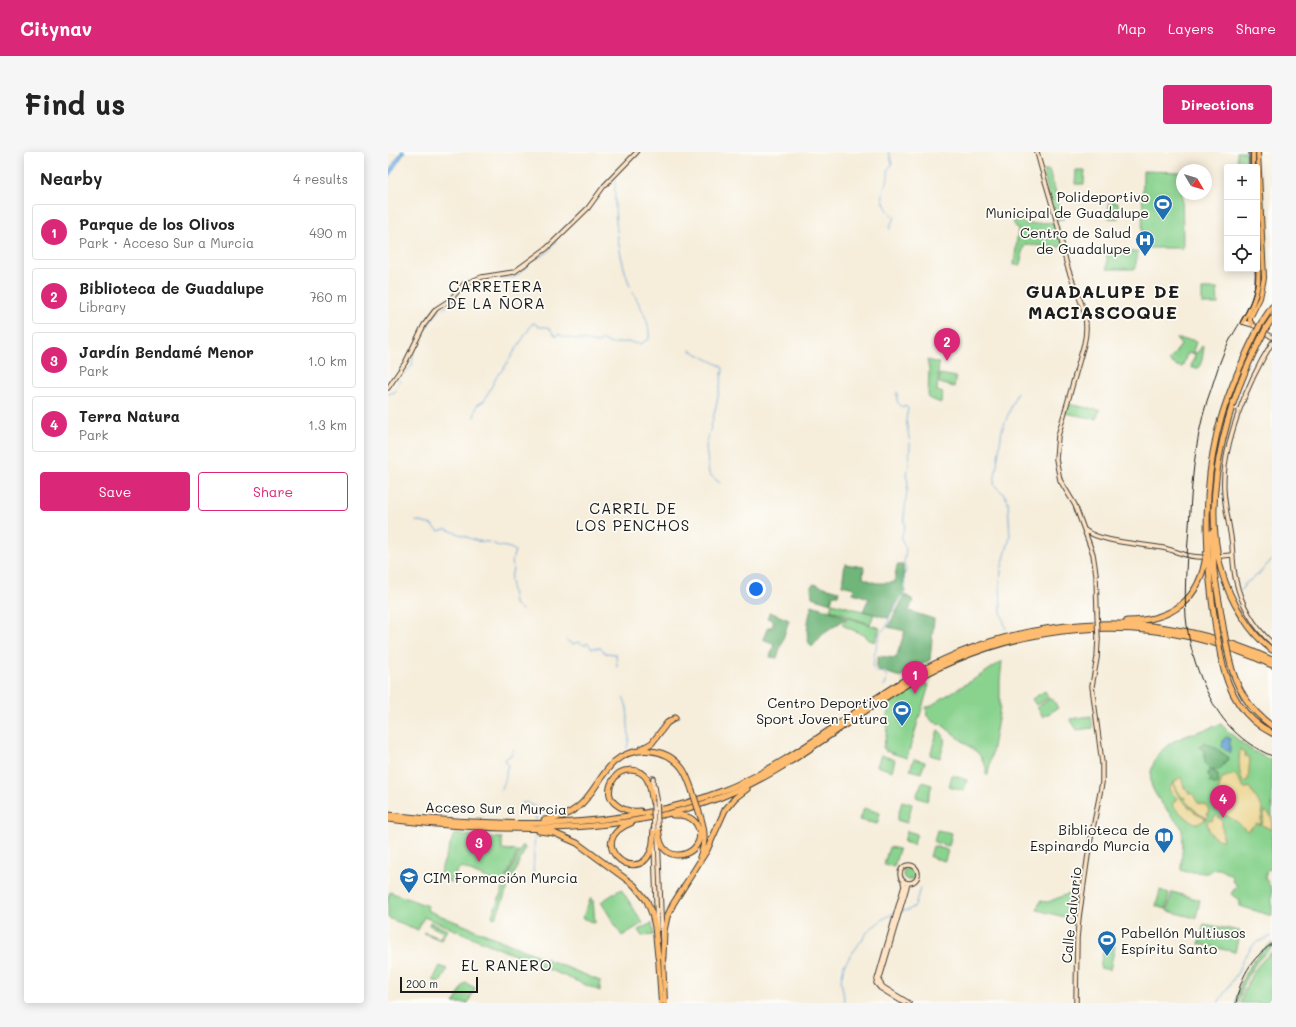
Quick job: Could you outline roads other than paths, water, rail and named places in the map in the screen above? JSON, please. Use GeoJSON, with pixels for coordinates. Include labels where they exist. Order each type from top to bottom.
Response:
{"type":"FeatureCollection","features":[{"type":"Feature","properties":{"kind":"highway"},"geometry":{"type":"LineString","coordinates":[[1272,307],[1260,325],[1232,385],[1218,432],[1209,481],[1206,522],[1216,629],[1221,657],[1229,686],[1237,702],[1254,720],[1272,733]]}},
{"type":"Feature","properties":{"kind":"highway"},"geometry":{"type":"LineString","coordinates":[[1272,319],[1248,362],[1226,427],[1215,479],[1212,524],[1214,571],[1229,658],[1235,680],[1242,695],[1256,712],[1272,726]]}},
{"type":"Feature","properties":{"kind":"highway"},"geometry":{"type":"LineString","coordinates":[[1226,427],[1218,470],[1215,505],[1215,535],[1219,563],[1225,584],[1235,606],[1246,623],[1272,650]]}},
{"type":"Feature","properties":{"kind":"highway"},"geometry":{"type":"LineString","coordinates":[[1114,623],[1156,618],[1181,605],[1192,593],[1201,575],[1207,542]]}},
{"type":"Feature","properties":{"kind":"highway","name":"Acceso Sur a Murcia"},"geometry":{"type":"LineString","coordinates":[[388,815],[511,823],[563,822],[610,819],[683,805],[722,792],[768,770],[898,684],[933,665],[966,650],[1003,638],[1038,630],[1074,625],[1114,623],[1167,628],[1197,634],[1238,646],[1272,660]]}},
{"type":"Feature","properties":{"kind":"highway","name":"Acceso Sur a Murcia"},"geometry":{"type":"LineString","coordinates":[[388,819],[448,825],[514,829],[575,826],[638,820],[694,807],[734,792],[772,774],[803,755],[913,680],[955,660],[1002,643],[1052,632],[1107,628],[1138,629],[1183,635],[1235,650],[1272,665]]}},
{"type":"Feature","properties":{"kind":"highway"},"geometry":{"type":"LineString","coordinates":[[1211,642],[1272,668]]}},
{"type":"Feature","properties":{"kind":"highway"},"geometry":{"type":"LineString","coordinates":[[511,823],[551,819],[569,813],[584,801],[614,762],[625,755],[637,751],[652,743],[667,723],[675,718]]}},
{"type":"Feature","properties":{"kind":"highway"},"geometry":{"type":"LineString","coordinates":[[637,751],[648,750],[657,752],[673,759],[684,771],[692,790],[704,828],[704,844],[700,858],[667,917],[661,957]]}},
{"type":"Feature","properties":{"kind":"highway"},"geometry":{"type":"LineString","coordinates":[[687,880],[704,855],[723,814],[731,802],[742,792],[784,768],[803,755]]}},
{"type":"Feature","properties":{"kind":"highway"},"geometry":{"type":"LineString","coordinates":[[655,801],[647,779],[641,773],[636,771],[628,770],[620,772],[611,784],[610,794],[613,801],[622,809],[632,812],[683,805]]}},
{"type":"Feature","properties":{"kind":"highway"},"geometry":{"type":"LineString","coordinates":[[647,779],[650,780],[653,778]]}},
{"type":"Feature","properties":{"kind":"highway"},"geometry":{"type":"LineString","coordinates":[[656,828],[662,845],[667,851],[674,854],[688,854],[693,850],[698,842],[699,831],[696,823],[692,819],[681,815],[662,815]]}},
{"type":"Feature","properties":{"kind":"highway"},"geometry":{"type":"LineString","coordinates":[[638,820],[621,827],[616,831],[613,838],[613,852],[622,862],[636,864],[646,859],[651,850],[656,828]]}},
{"type":"Feature","properties":{"kind":"highway"},"geometry":{"type":"LineString","coordinates":[[514,829],[550,832],[567,837],[582,846],[630,881],[642,894],[650,908],[656,928],[661,957]]}},
{"type":"Feature","properties":{"kind":"main road"},"geometry":{"type":"LineString","coordinates":[[388,388],[405,363],[424,325],[436,309],[450,300],[464,284],[482,277],[514,272],[547,248],[588,208],[604,186],[636,152]]}},
{"type":"Feature","properties":{"kind":"main road","name":"Calle Calvario"},"geometry":{"type":"LineString","coordinates":[[1037,152],[1057,222],[1067,266],[1084,311],[1086,322],[1085,340],[1061,425],[1056,452],[1056,467],[1060,480],[1075,505],[1091,546],[1095,565],[1097,611],[1097,658],[1092,686],[1102,763],[1102,783],[1090,844],[1079,917],[1077,938],[1076,1003]]}},
{"type":"Feature","properties":{"kind":"main road"},"geometry":{"type":"LineString","coordinates":[[1253,152],[1253,164]]}},
{"type":"Feature","properties":{"kind":"main road"},"geometry":{"type":"LineString","coordinates":[[1252,324],[1250,322],[1250,318],[1260,298],[1264,278],[1258,152]]}},
{"type":"Feature","properties":{"kind":"main road"},"geometry":{"type":"LineString","coordinates":[[1244,322],[1258,288],[1259,272]]}},
{"type":"Feature","properties":{"kind":"main road"},"geometry":{"type":"LineString","coordinates":[[1244,322],[1255,308]]}},
{"type":"Feature","properties":{"kind":"main road"},"geometry":{"type":"LineString","coordinates":[[1244,322],[1252,324],[1272,337]]}},
{"type":"Feature","properties":{"kind":"main road"},"geometry":{"type":"LineString","coordinates":[[1272,343],[1251,381],[1239,410],[1226,462],[1224,490],[1230,529],[1235,580],[1241,600],[1255,624],[1272,643]]}},
{"type":"Feature","properties":{"kind":"main road"},"geometry":{"type":"LineString","coordinates":[[1084,529],[1096,538]]}},
{"type":"Feature","properties":{"kind":"main road"},"geometry":{"type":"LineString","coordinates":[[1088,537],[1092,534]]}},
{"type":"Feature","properties":{"kind":"main road"},"geometry":{"type":"LineString","coordinates":[[1088,537],[1163,548],[1189,557],[1202,557]]}},
{"type":"Feature","properties":{"kind":"main road"},"geometry":{"type":"LineString","coordinates":[[1091,546],[1092,542],[1096,538]]}},
{"type":"Feature","properties":{"kind":"main road"},"geometry":{"type":"LineString","coordinates":[[1221,556],[1232,555]]}},
{"type":"Feature","properties":{"kind":"main road"},"geometry":{"type":"LineString","coordinates":[[653,778],[661,957],[661,1003]]}},
{"type":"Feature","properties":{"kind":"main road"},"geometry":{"type":"LineString","coordinates":[[903,881],[908,883],[913,882],[917,876],[916,868],[911,865],[904,866],[900,871],[904,886],[876,983],[880,988],[904,1003]]}},
{"type":"Feature","properties":{"kind":"main road"},"geometry":{"type":"LineString","coordinates":[[908,883],[879,981],[883,987],[909,1003]]}},
{"type":"Feature","properties":{"kind":"main road"},"geometry":{"type":"LineString","coordinates":[[661,957],[665,1003]]}},
{"type":"Feature","properties":{"kind":"water"},"geometry":{"type":"Polygon","coordinates":[[[1227,737],[1230,739],[1230,753],[1222,747],[1223,740],[1227,737]]]}},
{"type":"Feature","properties":{"kind":"waterway"},"geometry":{"type":"LineString","coordinates":[[388,175],[403,152]]}},
{"type":"Feature","properties":{"kind":"waterway"},"geometry":{"type":"LineString","coordinates":[[889,152],[892,164],[888,169],[888,179],[883,193],[883,200],[886,207],[895,218],[890,226],[890,229]]}},
{"type":"Feature","properties":{"kind":"waterway"},"geometry":{"type":"LineString","coordinates":[[615,179],[617,233],[622,260],[630,286]]}},
{"type":"Feature","properties":{"kind":"waterway"},"geometry":{"type":"LineString","coordinates":[[489,277],[514,277],[532,261],[548,252],[556,241]]}},
{"type":"Feature","properties":{"kind":"waterway"},"geometry":{"type":"LineString","coordinates":[[474,417],[477,405],[484,401],[497,376],[534,323],[539,327],[548,327],[556,336],[559,334],[564,337],[598,343],[603,340],[611,344],[627,342],[640,344],[649,339],[647,320],[632,291]]}},
{"type":"Feature","properties":{"kind":"waterway"},"geometry":{"type":"LineString","coordinates":[[388,394],[395,392],[401,377],[412,366],[414,349],[420,337],[436,314],[454,301],[458,293]]}},
{"type":"Feature","properties":{"kind":"waterway"},"geometry":{"type":"LineString","coordinates":[[690,350],[721,366],[723,369],[706,447],[709,474],[720,483]]}},
{"type":"Feature","properties":{"kind":"waterway"},"geometry":{"type":"LineString","coordinates":[[874,656],[880,633],[887,626],[890,615],[905,591],[904,578],[906,569],[904,563],[906,549],[901,538],[905,526],[904,516],[908,483],[906,473],[909,466],[910,444],[906,419],[908,409],[906,406],[901,407],[897,401],[897,392]]}},
{"type":"Feature","properties":{"kind":"waterway"},"geometry":{"type":"LineString","coordinates":[[1006,629],[1001,612],[1000,582],[1001,570],[1010,537],[1008,501],[1003,493],[994,484],[1002,430],[1017,392]]}},
{"type":"Feature","properties":{"kind":"waterway"},"geometry":{"type":"LineString","coordinates":[[416,521],[432,525],[439,531],[446,529],[477,541],[489,542]]}},
{"type":"Feature","properties":{"kind":"waterway"},"geometry":{"type":"LineString","coordinates":[[492,543],[498,546],[513,549],[515,551],[512,560],[513,569],[510,581],[512,582],[511,588],[514,604],[522,610]]}},
{"type":"Feature","properties":{"kind":"waterway"},"geometry":{"type":"LineString","coordinates":[[1241,590],[1246,583],[1259,574],[1272,559]]}},
{"type":"Feature","properties":{"kind":"waterway"},"geometry":{"type":"LineString","coordinates":[[566,640],[572,644],[579,642],[584,645],[588,643],[591,648],[601,648],[605,653],[616,654],[617,667]]}},
{"type":"Feature","properties":{"kind":"waterway"},"geometry":{"type":"LineString","coordinates":[[873,668],[874,658]]}},
{"type":"Feature","properties":{"kind":"waterway"},"geometry":{"type":"LineString","coordinates":[[874,672],[882,672],[887,676],[884,686]]}},
{"type":"Feature","properties":{"kind":"waterway"},"geometry":{"type":"LineString","coordinates":[[623,697],[627,711],[629,737],[627,748]]}},
{"type":"Feature","properties":{"kind":"waterway"},"geometry":{"type":"LineString","coordinates":[[501,790],[508,766],[505,759],[511,755],[514,749]]}},
{"type":"Feature","properties":{"kind":"waterway"},"geometry":{"type":"LineString","coordinates":[[522,803],[527,803],[536,807],[536,821]]}},
{"type":"Feature","properties":{"kind":"waterway"},"geometry":{"type":"LineString","coordinates":[[533,876],[535,830]]}},
{"type":"Feature","properties":{"kind":"waterway"},"geometry":{"type":"LineString","coordinates":[[902,911],[909,910],[915,906],[920,888]]}},
{"type":"Feature","properties":{"kind":"waterway"},"geometry":{"type":"LineString","coordinates":[[845,1003],[841,981],[844,965],[868,931],[883,919],[894,913]]}},
{"type":"Feature","properties":{"kind":"waterway"},"geometry":{"type":"LineString","coordinates":[[1218,1003],[1238,972],[1243,959],[1255,943],[1272,936]]}},
{"type":"Feature","properties":{"kind":"tram line"},"geometry":{"type":"LineString","coordinates":[[1249,152],[1249,164]]}},
{"type":"Feature","properties":{"kind":"tram line"},"geometry":{"type":"LineString","coordinates":[[1255,272],[1255,282],[1250,303],[1246,313],[1229,341],[1222,358],[1207,401],[1199,432],[1191,494],[1185,606],[1188,633],[1193,655],[1201,678],[1213,704],[1220,715],[1237,734],[1259,750],[1272,756]]}},
{"type":"Feature","properties":{"kind":"tram line"},"geometry":{"type":"LineString","coordinates":[[1236,1003],[1240,985],[1252,962],[1272,944]]}},
{"type":"Feature","properties":{"kind":"place","name":"Polideportivo Municipal de Guadalupe"},"geometry":{"type":"Point","coordinates":[1163,221]}},
{"type":"Feature","properties":{"kind":"place","name":"Centro de Salud de Guadalupe"},"geometry":{"type":"Point","coordinates":[1145,257]}},
{"type":"Feature","properties":{"kind":"place","name":"Biblioteca de Guadalupe"},"geometry":{"type":"Point","coordinates":[947,361]}},
{"type":"Feature","properties":{"kind":"place","name":"Parque de los Olivos"},"geometry":{"type":"Point","coordinates":[915,694]}},
{"type":"Feature","properties":{"kind":"place","name":"Centro Deportivo Sport Joven Futura"},"geometry":{"type":"Point","coordinates":[902,727]}},
{"type":"Feature","properties":{"kind":"place","name":"Terra Natura"},"geometry":{"type":"Point","coordinates":[1223,818]}},
{"type":"Feature","properties":{"kind":"place","name":"Biblioteca de Espinardo Murcia"},"geometry":{"type":"Point","coordinates":[1164,854]}},
{"type":"Feature","properties":{"kind":"place","name":"Jardín Bendamé Menor"},"geometry":{"type":"Point","coordinates":[479,862]}},
{"type":"Feature","properties":{"kind":"place","name":"CIM Formación Murcia"},"geometry":{"type":"Point","coordinates":[409,894]}},
{"type":"Feature","properties":{"kind":"place","name":"Pabellón Multiusos Espíritu Santo"},"geometry":{"type":"Point","coordinates":[1107,957]}},
{"type":"Feature","properties":{"kind":"district","name":"CARRETERA DE LA ÑORA"},"geometry":{"type":"Point","coordinates":[496,294]}},
{"type":"Feature","properties":{"kind":"district","name":"GUADALUPE DE MACIASCOQUE"},"geometry":{"type":"Point","coordinates":[1103,301]}},
{"type":"Feature","properties":{"kind":"district","name":"CARRIL DE LOS PENCHOS"},"geometry":{"type":"Point","coordinates":[633,516]}},
{"type":"Feature","properties":{"kind":"district","name":"EL RANERO"},"geometry":{"type":"Point","coordinates":[507,965]}}]}
